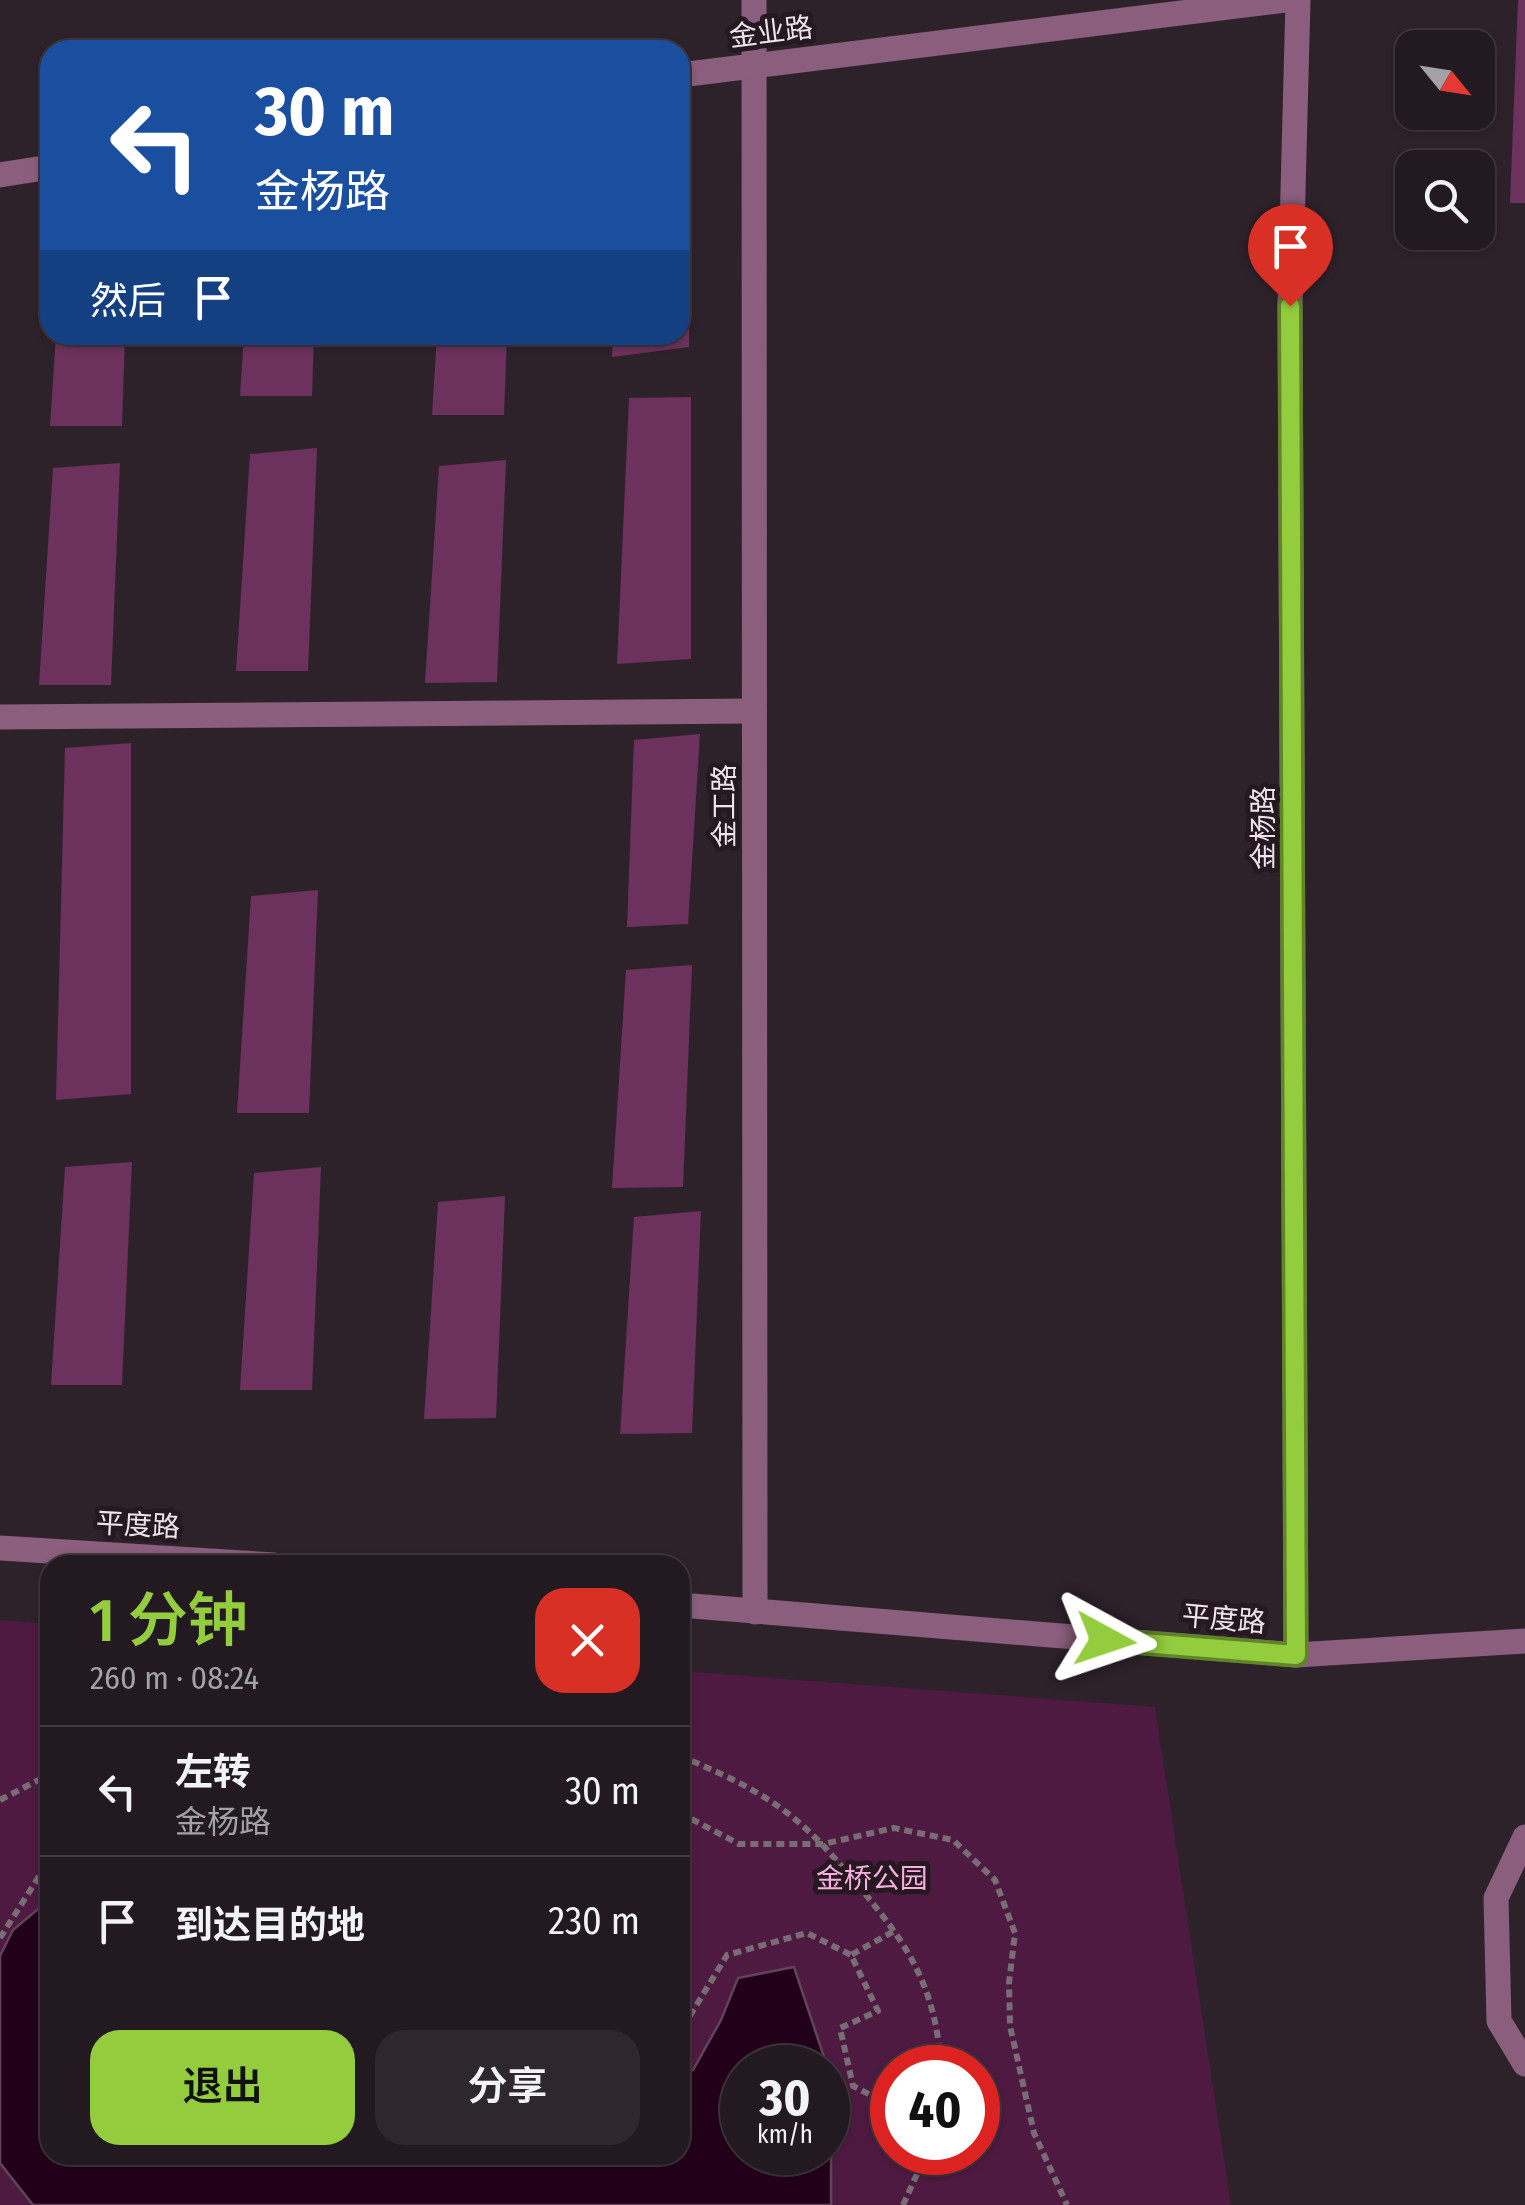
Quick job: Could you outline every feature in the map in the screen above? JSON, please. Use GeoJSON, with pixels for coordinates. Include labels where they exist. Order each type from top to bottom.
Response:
{"type":"FeatureCollection","features":[{"type":"Feature","properties":{"kind":"street","name":"金工路"},"geometry":{"type":"LineString","coordinates":[[754,0],[755,1612]]}},
{"type":"Feature","properties":{"kind":"street","name":"金业路"},"geometry":{"type":"LineString","coordinates":[[690,73],[1286,0]]}},
{"type":"Feature","properties":{"kind":"street","name":"金杨路"},"geometry":{"type":"LineString","coordinates":[[1296,1655],[1290,306],[1298,0]]}},
{"type":"Feature","properties":{"kind":"street"},"geometry":{"type":"LineString","coordinates":[[0,174],[40,168]]}},
{"type":"Feature","properties":{"kind":"street"},"geometry":{"type":"LineString","coordinates":[[0,718],[754,711]]}},
{"type":"Feature","properties":{"kind":"street","name":"平度路"},"geometry":{"type":"LineString","coordinates":[[0,1548],[113,1555]]}},
{"type":"Feature","properties":{"kind":"street","name":"平度路"},"geometry":{"type":"LineString","coordinates":[[690,1606],[1296,1655],[1525,1642]]}},
{"type":"Feature","properties":{"kind":"street"},"geometry":{"type":"LineString","coordinates":[[1525,1837],[1496,1898],[1499,2020],[1525,2064]]}},
{"type":"Feature","properties":{"kind":"path"},"geometry":{"type":"LineString","coordinates":[[690,1761],[780,1807],[824,1844],[909,1949],[938,2025],[939,2045]]}},
{"type":"Feature","properties":{"kind":"path"},"geometry":{"type":"LineString","coordinates":[[0,1800],[40,1779]]}},
{"type":"Feature","properties":{"kind":"path"},"geometry":{"type":"LineString","coordinates":[[690,1818],[739,1844],[824,1844],[894,1828],[953,1840],[995,1880],[1015,1933],[1009,1983],[1010,2026],[1034,2133],[1066,2205]]}},
{"type":"Feature","properties":{"kind":"path"},"geometry":{"type":"LineString","coordinates":[[0,1938],[40,1875]]}},
{"type":"Feature","properties":{"kind":"path"},"geometry":{"type":"LineString","coordinates":[[851,1956],[896,1930]]}},
{"type":"Feature","properties":{"kind":"path"},"geometry":{"type":"LineString","coordinates":[[690,2013],[727,1954],[807,1933],[851,1956],[878,2012],[840,2028],[853,2086],[870,2095]]}},
{"type":"Feature","properties":{"kind":"path"},"geometry":{"type":"LineString","coordinates":[[903,2205],[917,2175]]}},
{"type":"Feature","properties":{"kind":"green space","name":"金桥公园"},"geometry":{"type":"Polygon","coordinates":[[[0,1620],[40,1623],[40,2165],[690,2165],[690,1672],[1155,1707],[1231,2205],[0,2205],[0,1620]]]}},
{"type":"Feature","properties":{"kind":"shaded area"},"geometry":{"type":"Polygon","coordinates":[[[40,1907],[40,2165],[690,2165],[690,2071],[721,2020],[738,1978],[794,1967],[820,2045],[720,2045],[720,2175],[831,2175],[831,2205],[33,2205],[0,2163],[0,1956],[13,1930],[40,1907]]]}},
{"type":"Feature","properties":{"kind":"building"},"geometry":{"type":"Polygon","coordinates":[[[1518,0],[1525,0],[1525,203],[1510,203],[1518,0]]]}},
{"type":"Feature","properties":{"kind":"building"},"geometry":{"type":"Polygon","coordinates":[[[55,345],[125,345],[122,426],[50,426],[55,345]]]}},
{"type":"Feature","properties":{"kind":"building"},"geometry":{"type":"Polygon","coordinates":[[[243,345],[314,345],[312,396],[240,396],[243,345]]]}},
{"type":"Feature","properties":{"kind":"building"},"geometry":{"type":"Polygon","coordinates":[[[436,345],[507,345],[504,415],[432,415],[436,345]]]}},
{"type":"Feature","properties":{"kind":"building"},"geometry":{"type":"Polygon","coordinates":[[[613,345],[689,345],[689,347],[612,357],[613,345]]]}},
{"type":"Feature","properties":{"kind":"building"},"geometry":{"type":"Polygon","coordinates":[[[691,397],[691,659],[617,664],[629,398],[691,397]]]}},
{"type":"Feature","properties":{"kind":"building"},"geometry":{"type":"Polygon","coordinates":[[[317,448],[308,671],[236,671],[250,454],[317,448]]]}},
{"type":"Feature","properties":{"kind":"building"},"geometry":{"type":"Polygon","coordinates":[[[506,460],[497,682],[425,683],[439,466],[506,460]]]}},
{"type":"Feature","properties":{"kind":"building"},"geometry":{"type":"Polygon","coordinates":[[[120,463],[111,685],[39,685],[53,468],[120,463]]]}},
{"type":"Feature","properties":{"kind":"building"},"geometry":{"type":"Polygon","coordinates":[[[700,734],[688,924],[627,927],[634,740],[700,734]]]}},
{"type":"Feature","properties":{"kind":"building"},"geometry":{"type":"Polygon","coordinates":[[[131,743],[131,1094],[56,1100],[65,748],[131,743]]]}},
{"type":"Feature","properties":{"kind":"building"},"geometry":{"type":"Polygon","coordinates":[[[318,890],[309,1113],[237,1113],[251,896],[318,890]]]}},
{"type":"Feature","properties":{"kind":"building"},"geometry":{"type":"Polygon","coordinates":[[[692,965],[683,1187],[612,1188],[626,970],[692,965]]]}},
{"type":"Feature","properties":{"kind":"building"},"geometry":{"type":"Polygon","coordinates":[[[132,1162],[122,1385],[51,1385],[65,1167],[132,1162]]]}},
{"type":"Feature","properties":{"kind":"building"},"geometry":{"type":"Polygon","coordinates":[[[321,1167],[312,1390],[240,1390],[254,1173],[321,1167]]]}},
{"type":"Feature","properties":{"kind":"building"},"geometry":{"type":"Polygon","coordinates":[[[505,1196],[496,1418],[424,1419],[438,1202],[505,1196]]]}},
{"type":"Feature","properties":{"kind":"building"},"geometry":{"type":"Polygon","coordinates":[[[701,1211],[692,1433],[620,1434],[634,1217],[701,1211]]]}},
{"type":"Feature","properties":{"kind":"route"},"geometry":{"type":"LineString","coordinates":[[1105,1640],[1296,1655],[1290,306]]}}]}
